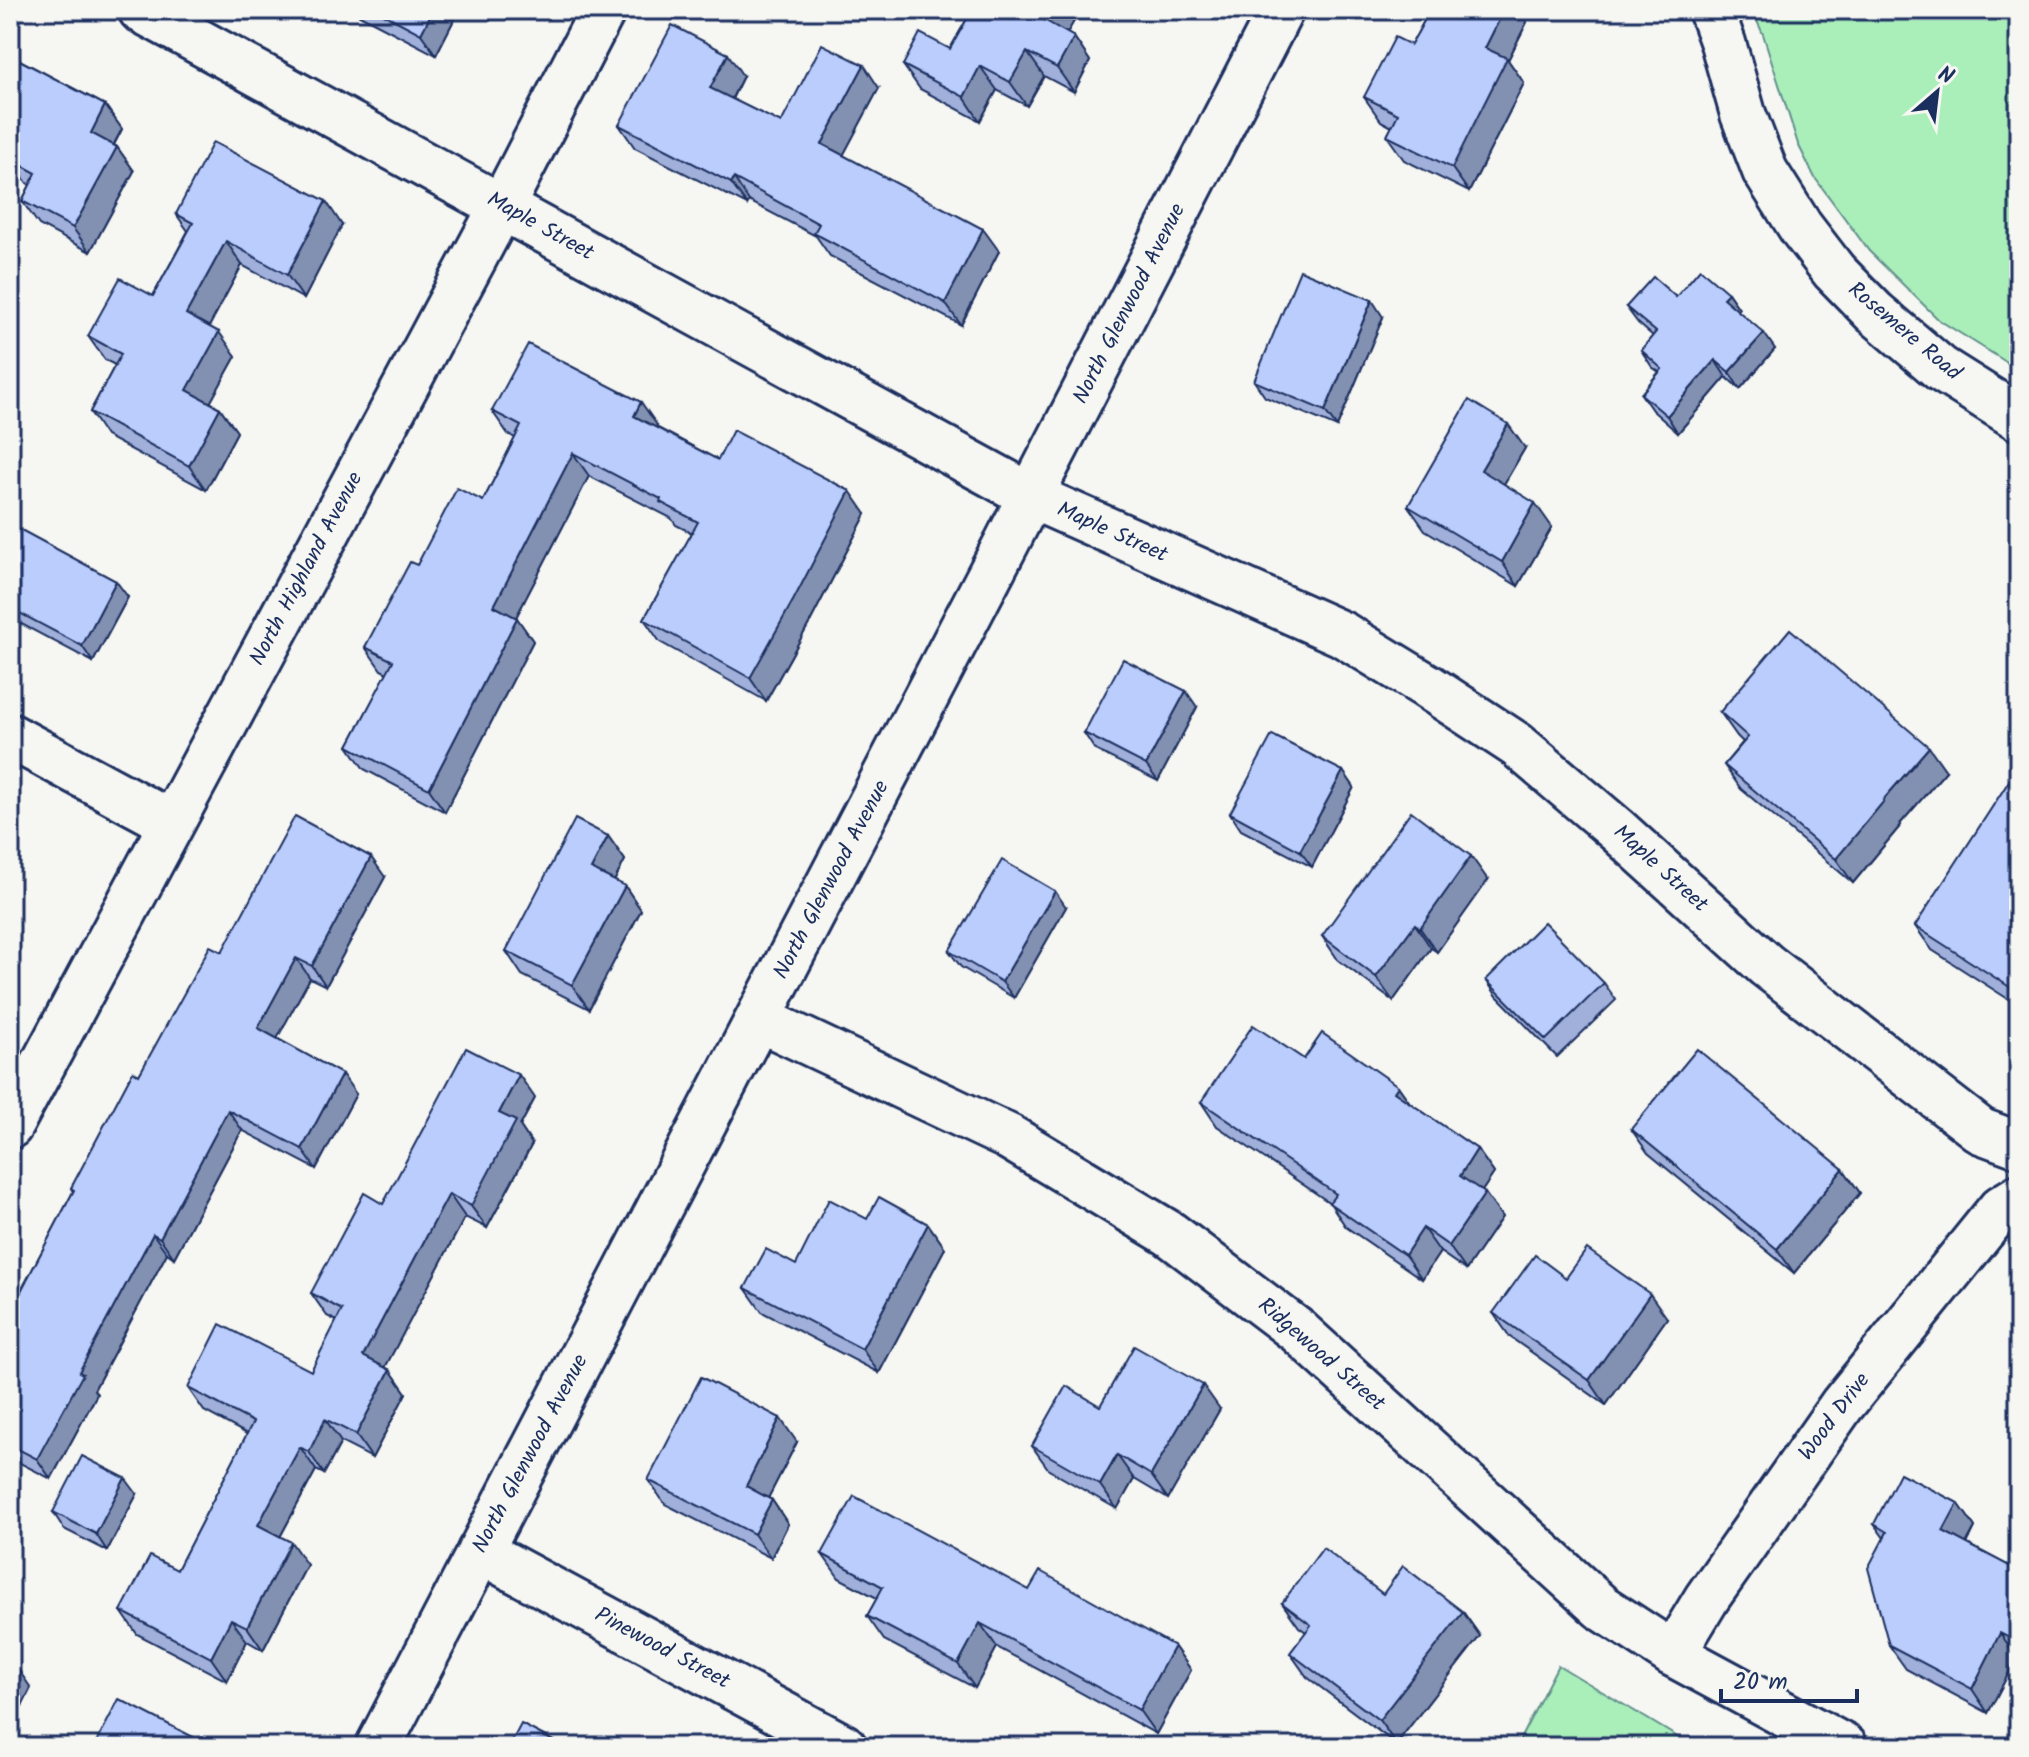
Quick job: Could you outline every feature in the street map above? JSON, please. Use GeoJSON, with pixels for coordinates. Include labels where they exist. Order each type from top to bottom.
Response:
{"type":"FeatureCollection","features":[{"type":"Feature","properties":{"kind":"street","name":"Maple Street"},"geometry":{"type":"LineString","coordinates":[[141,10],[1031,496],[1342,634],[1517,745],[1616,829],[1766,965],[1981,1131],[2019,1145]]}},
{"type":"Feature","properties":{"kind":"street","name":"North Highland Avenue"},"geometry":{"type":"LineString","coordinates":[[10,1126],[502,206],[603,10]]}},
{"type":"Feature","properties":{"kind":"street","name":"North Glenwood Avenue"},"geometry":{"type":"LineString","coordinates":[[378,1747],[1281,10]]}},
{"type":"Feature","properties":{"kind":"street","name":"Rosemere Road"},"geometry":{"type":"LineString","coordinates":[[1711,10],[1743,114],[1765,171],[1809,239],[1834,271],[1874,312],[1941,369],[2019,418]]}},
{"type":"Feature","properties":{"kind":"street"},"geometry":{"type":"LineString","coordinates":[[10,736],[171,823]]}},
{"type":"Feature","properties":{"kind":"street","name":"Ridgewood Street"},"geometry":{"type":"LineString","coordinates":[[759,1019],[1009,1137],[1170,1234],[1298,1331],[1601,1607],[1673,1654],[1845,1747]]}},
{"type":"Feature","properties":{"kind":"street","name":"Wood Drive"},"geometry":{"type":"LineString","coordinates":[[1673,1654],[1707,1598],[1842,1405],[2001,1208],[2019,1197]]}},
{"type":"Feature","properties":{"kind":"street","name":"Pinewood Street"},"geometry":{"type":"LineString","coordinates":[[480,1551],[844,1747]]}},
{"type":"Feature","properties":{"kind":"green space"},"geometry":{"type":"Polygon","coordinates":[[[1752,10],[2019,10],[2019,370],[1939,320],[1869,251],[1815,178],[1798,144],[1763,34],[1752,10]]]}},
{"type":"Feature","properties":{"kind":"green space"},"geometry":{"type":"Polygon","coordinates":[[[1558,1665],[1694,1747],[1516,1747],[1558,1665]]]}},
{"type":"Feature","properties":{"kind":"building"},"geometry":{"type":"Polygon","coordinates":[[[376,10],[433,10],[421,34],[376,10]]]}},
{"type":"Feature","properties":{"kind":"building"},"geometry":{"type":"Polygon","coordinates":[[[972,10],[1050,10],[1044,20],[1074,37],[1057,68],[1027,52],[1010,82],[980,66],[964,97],[903,65],[920,33],[950,49],[972,10]]]}},
{"type":"Feature","properties":{"kind":"building"},"geometry":{"type":"Polygon","coordinates":[[[1430,10],[1504,10],[1485,48],[1507,58],[1452,168],[1387,136],[1398,114],[1364,97],[1395,37],[1411,45],[1430,10]]]}},
{"type":"Feature","properties":{"kind":"building"},"geometry":{"type":"Polygon","coordinates":[[[672,25],[728,54],[710,88],[781,123],[822,44],[864,65],[822,144],[983,229],[945,303],[814,233],[819,224],[734,178],[731,183],[619,125],[672,25]]]}},
{"type":"Feature","properties":{"kind":"building"},"geometry":{"type":"Polygon","coordinates":[[[10,55],[105,105],[91,133],[117,147],[73,228],[22,201],[36,173],[10,159],[20,141],[10,136],[10,55]]]}},
{"type":"Feature","properties":{"kind":"building"},"geometry":{"type":"Polygon","coordinates":[[[213,142],[326,201],[287,275],[226,241],[186,314],[219,332],[187,390],[220,408],[189,466],[90,412],[121,354],[88,336],[120,278],[153,296],[193,223],[176,214],[213,142]]]}},
{"type":"Feature","properties":{"kind":"building"},"geometry":{"type":"Polygon","coordinates":[[[1700,269],[1728,293],[1723,298],[1764,333],[1729,372],[1715,360],[1667,416],[1641,394],[1662,369],[1641,350],[1656,332],[1626,307],[1653,277],[1676,297],[1700,269]]]}},
{"type":"Feature","properties":{"kind":"building"},"geometry":{"type":"Polygon","coordinates":[[[1300,270],[1372,300],[1325,411],[1254,381],[1300,270]]]}},
{"type":"Feature","properties":{"kind":"building"},"geometry":{"type":"Polygon","coordinates":[[[528,344],[641,402],[634,416],[718,460],[733,430],[850,491],[750,678],[644,619],[698,522],[573,453],[494,606],[517,618],[429,789],[348,746],[393,661],[365,647],[410,562],[417,565],[457,488],[483,501],[521,426],[492,411],[528,344]]]}},
{"type":"Feature","properties":{"kind":"building"},"geometry":{"type":"Polygon","coordinates":[[[1469,400],[1508,424],[1481,470],[1535,503],[1502,562],[1408,506],[1469,400]]]}},
{"type":"Feature","properties":{"kind":"building"},"geometry":{"type":"Polygon","coordinates":[[[10,524],[116,581],[82,646],[10,608],[10,524]]]}},
{"type":"Feature","properties":{"kind":"building"},"geometry":{"type":"Polygon","coordinates":[[[1790,629],[1929,747],[1836,859],[1724,765],[1748,737],[1720,712],[1790,629]]]}},
{"type":"Feature","properties":{"kind":"building"},"geometry":{"type":"Polygon","coordinates":[[[1123,659],[1186,691],[1146,765],[1084,733],[1123,659]]]}},
{"type":"Feature","properties":{"kind":"building"},"geometry":{"type":"Polygon","coordinates":[[[1272,735],[1343,771],[1300,851],[1230,813],[1272,735]]]}},
{"type":"Feature","properties":{"kind":"building"},"geometry":{"type":"Polygon","coordinates":[[[2013,775],[2019,779],[2019,993],[1915,926],[2013,775]]]}},
{"type":"Feature","properties":{"kind":"building"},"geometry":{"type":"Polygon","coordinates":[[[1411,811],[1471,856],[1420,928],[1415,924],[1376,977],[1322,936],[1411,811]]]}},
{"type":"Feature","properties":{"kind":"building"},"geometry":{"type":"Polygon","coordinates":[[[295,816],[371,857],[312,966],[296,958],[258,1028],[342,1074],[302,1149],[228,1110],[160,1238],[153,1234],[79,1372],[83,1374],[37,1459],[10,1445],[10,1312],[133,1071],[139,1075],[210,946],[222,952],[295,816]]]}},
{"type":"Feature","properties":{"kind":"building"},"geometry":{"type":"Polygon","coordinates":[[[575,819],[608,836],[591,869],[625,886],[572,985],[506,951],[575,819]]]}},
{"type":"Feature","properties":{"kind":"building"},"geometry":{"type":"Polygon","coordinates":[[[1002,860],[1055,891],[1002,982],[949,951],[1002,860]]]}},
{"type":"Feature","properties":{"kind":"building"},"geometry":{"type":"Polygon","coordinates":[[[1544,922],[1604,983],[1546,1040],[1486,980],[1544,922]]]}},
{"type":"Feature","properties":{"kind":"building"},"geometry":{"type":"Polygon","coordinates":[[[1253,1025],[1304,1059],[1322,1033],[1398,1086],[1394,1092],[1477,1149],[1460,1176],[1485,1193],[1449,1246],[1423,1228],[1405,1255],[1329,1203],[1336,1194],[1201,1102],[1253,1025]]]}},
{"type":"Feature","properties":{"kind":"building"},"geometry":{"type":"Polygon","coordinates":[[[466,1048],[519,1075],[499,1113],[516,1121],[471,1206],[449,1194],[363,1356],[390,1370],[356,1435],[325,1419],[309,1452],[300,1447],[258,1525],[291,1542],[247,1627],[231,1619],[211,1658],[121,1611],[150,1556],[177,1570],[253,1422],[188,1388],[220,1324],[311,1371],[342,1310],[311,1293],[364,1193],[383,1204],[466,1048]]]}},
{"type":"Feature","properties":{"kind":"building"},"geometry":{"type":"Polygon","coordinates":[[[1697,1049],[1843,1169],[1777,1249],[1631,1129],[1697,1049]]]}},
{"type":"Feature","properties":{"kind":"building"},"geometry":{"type":"Polygon","coordinates":[[[879,1197],[928,1224],[862,1349],[745,1288],[766,1249],[796,1265],[829,1199],[867,1219],[879,1197]]]}},
{"type":"Feature","properties":{"kind":"building"},"geometry":{"type":"Polygon","coordinates":[[[1587,1249],[1650,1294],[1589,1380],[1493,1313],[1535,1255],[1566,1278],[1587,1249]]]}},
{"type":"Feature","properties":{"kind":"building"},"geometry":{"type":"Polygon","coordinates":[[[1134,1346],[1203,1385],[1151,1475],[1117,1455],[1100,1485],[1032,1446],[1066,1386],[1100,1406],[1134,1346]]]}},
{"type":"Feature","properties":{"kind":"building"},"geometry":{"type":"Polygon","coordinates":[[[701,1377],[780,1418],[746,1486],[772,1500],[754,1534],[648,1480],[701,1377]]]}},
{"type":"Feature","properties":{"kind":"building"},"geometry":{"type":"Polygon","coordinates":[[[82,1456],[125,1478],[96,1534],[53,1512],[82,1456]]]}},
{"type":"Feature","properties":{"kind":"building"},"geometry":{"type":"Polygon","coordinates":[[[1900,1473],[1958,1503],[1943,1531],[2019,1571],[2019,1643],[2000,1633],[1972,1689],[1889,1645],[1868,1568],[1887,1532],[1874,1524],[1900,1473]]]}},
{"type":"Feature","properties":{"kind":"building"},"geometry":{"type":"Polygon","coordinates":[[[854,1496],[1029,1590],[1040,1571],[1174,1646],[1139,1710],[980,1623],[958,1664],[867,1616],[883,1587],[822,1554],[854,1496]]]}},
{"type":"Feature","properties":{"kind":"building"},"geometry":{"type":"Polygon","coordinates":[[[1323,1548],[1383,1594],[1403,1566],[1463,1612],[1379,1720],[1290,1653],[1311,1625],[1282,1603],[1323,1548]]]}},
{"type":"Feature","properties":{"kind":"building"},"geometry":{"type":"Polygon","coordinates":[[[10,1667],[20,1672],[10,1691],[10,1667]]]}},
{"type":"Feature","properties":{"kind":"building"},"geometry":{"type":"Polygon","coordinates":[[[119,1699],[193,1737],[187,1747],[94,1747],[119,1699]]]}},
{"type":"Feature","properties":{"kind":"building"},"geometry":{"type":"Polygon","coordinates":[[[521,1724],[565,1747],[509,1747],[521,1724]]]}}]}
